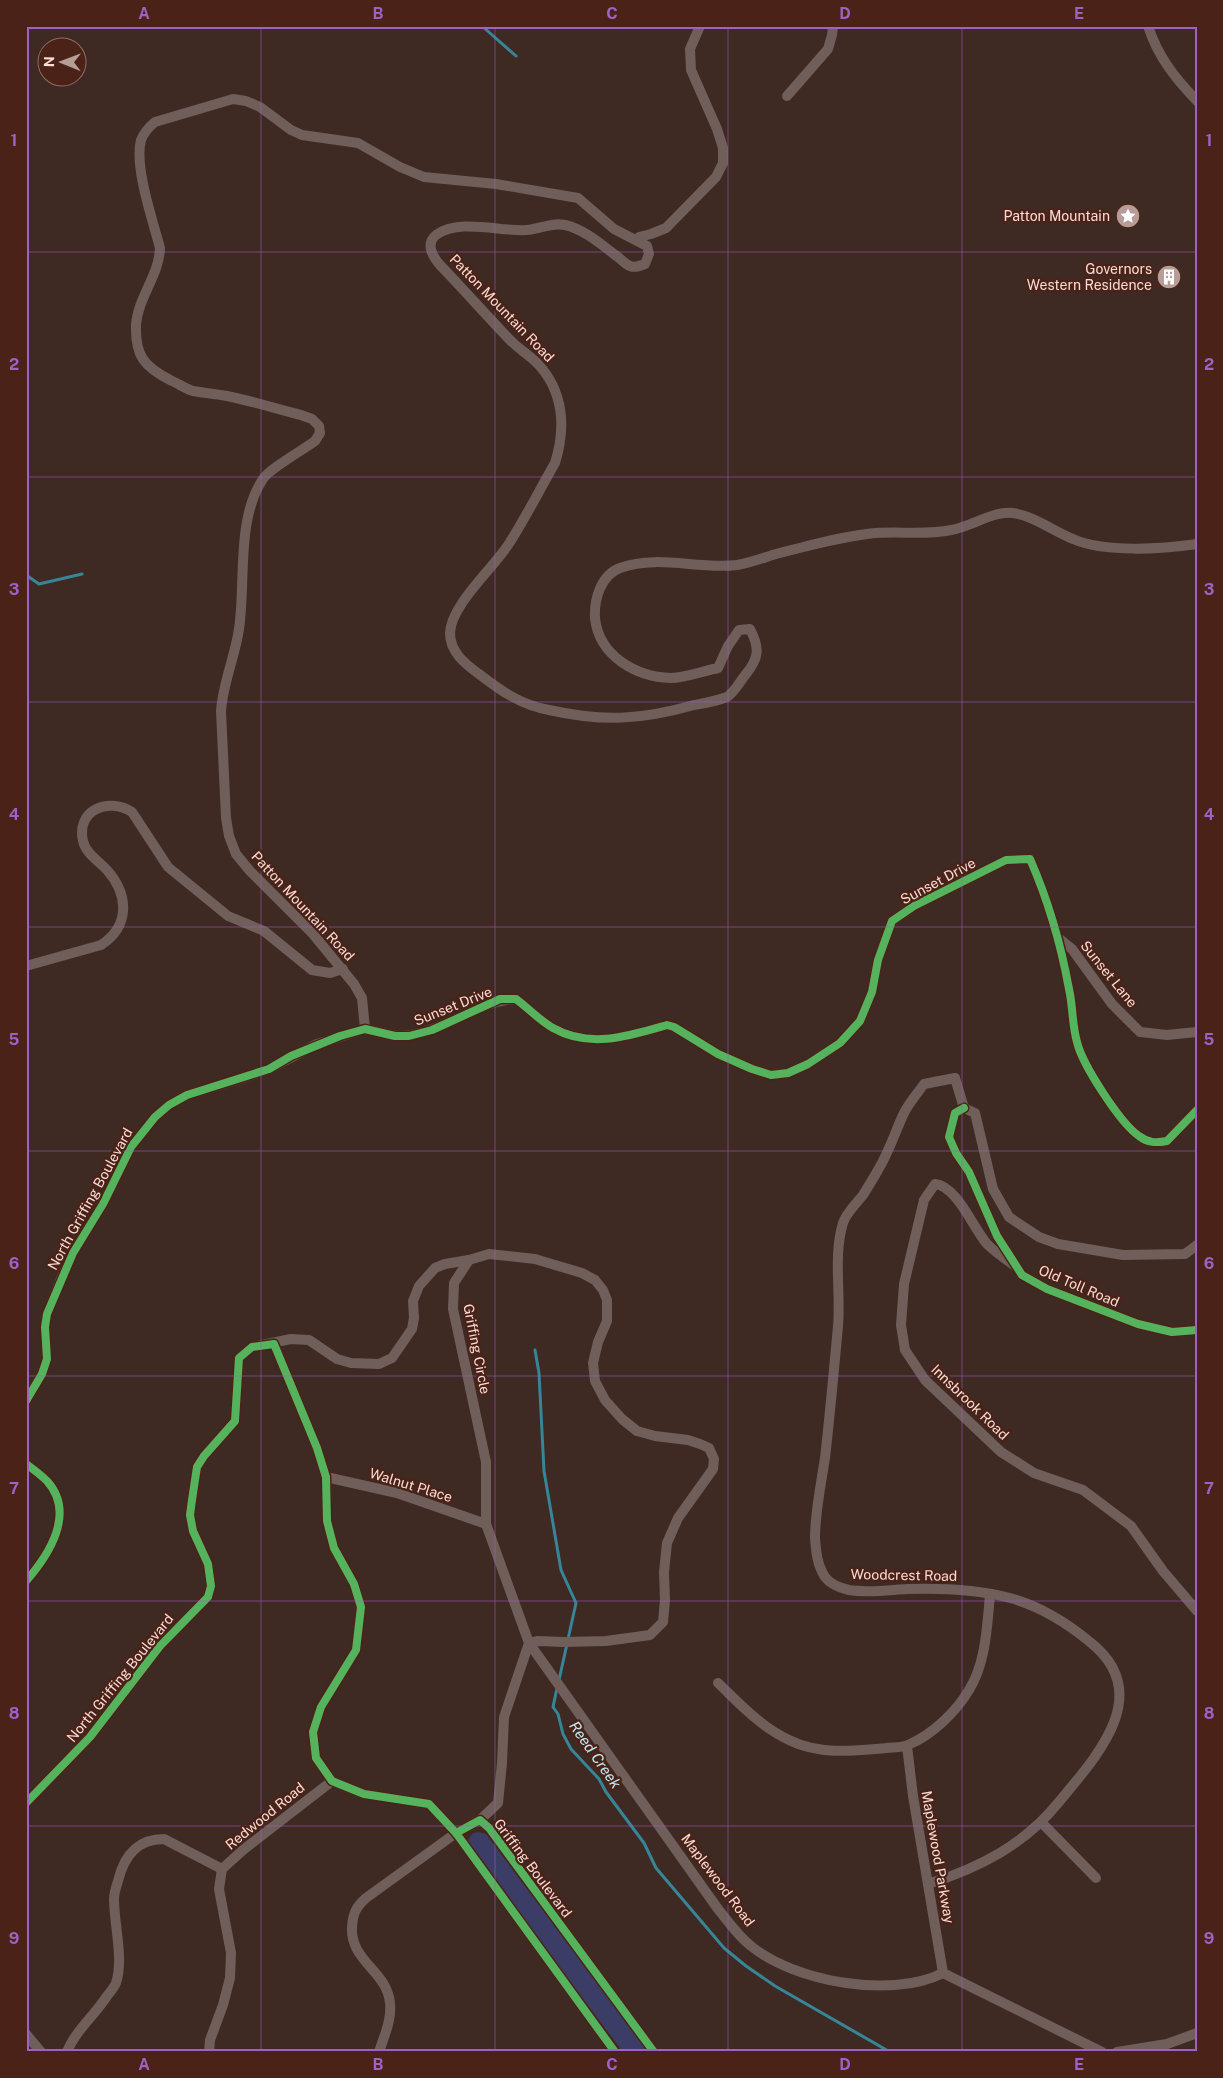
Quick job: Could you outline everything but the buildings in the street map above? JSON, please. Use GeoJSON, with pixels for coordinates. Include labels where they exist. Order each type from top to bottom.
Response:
{"type":"FeatureCollection","features":[{"type":"Feature","properties":{"kind":"street"},"geometry":{"type":"LineString","coordinates":[[637,240],[639,236],[666,228],[716,177],[723,163],[724,156],[721,142],[690,65],[690,49],[700,26]]}},
{"type":"Feature","properties":{"kind":"street"},"geometry":{"type":"LineString","coordinates":[[787,96],[828,49],[832,38],[832,26]]}},
{"type":"Feature","properties":{"kind":"street"},"geometry":{"type":"LineString","coordinates":[[1148,26],[1152,40],[1164,64],[1197,102]]}},
{"type":"Feature","properties":{"kind":"street","name":"Patton Mountain Road"},"geometry":{"type":"LineString","coordinates":[[365,1029],[362,998],[343,969],[313,934],[250,871],[236,854],[229,836],[226,818],[221,711],[222,693],[239,630],[244,538],[254,495],[264,477],[315,441],[320,433],[319,426],[312,419],[302,415],[228,396],[191,390],[155,373],[140,356],[137,344],[136,322],[143,299],[156,272],[160,248],[142,177],[140,150],[142,139],[147,129],[155,122],[233,99],[246,101],[260,106],[291,130],[302,135],[358,143],[400,168],[424,177],[496,184],[578,198],[614,229],[647,246],[649,254],[645,264],[634,267],[624,263],[583,232],[565,225],[548,225],[527,230],[497,227],[457,228],[444,231],[434,237],[430,248],[433,256],[447,272],[514,344],[536,361],[550,378],[558,396],[562,428],[559,449],[554,463],[510,544],[466,598],[454,617],[450,630],[451,640],[457,654],[465,664],[506,695],[525,704],[549,710],[608,718],[630,718],[664,714],[729,696],[756,661],[756,640],[750,630],[739,630],[728,646],[718,668],[672,678],[646,674],[627,666],[611,654],[604,645],[595,620],[596,603],[601,583],[610,573],[642,562],[666,561],[719,566],[738,564],[806,546],[868,534],[916,534],[952,530],[998,515],[1012,513],[1027,517],[1075,540],[1114,548],[1173,548],[1197,544]]}},
{"type":"Feature","properties":{"kind":"street"},"geometry":{"type":"LineString","coordinates":[[26,966],[101,946],[112,938],[120,927],[123,910],[122,896],[117,884],[107,870],[89,853],[83,844],[81,834],[84,823],[91,812],[102,806],[113,805],[123,806],[132,812],[168,867],[228,916],[264,931],[312,970],[324,973],[343,969]]}},
{"type":"Feature","properties":{"kind":"street","name":"Sunset Drive"},"geometry":{"type":"LineString","coordinates":[[365,1029],[395,1036],[410,1036],[432,1030],[500,999],[516,999],[554,1029],[576,1037],[600,1040],[618,1038],[667,1026],[674,1027],[718,1054],[752,1069],[771,1075],[788,1073],[808,1064],[840,1043],[860,1021],[872,992],[878,960],[892,921],[914,906],[1006,860],[1030,858],[1043,889],[1057,937],[1069,989],[1077,1042],[1092,1078],[1138,1136],[1153,1143],[1167,1141],[1197,1110]]}},
{"type":"Feature","properties":{"kind":"street","name":"Sunset Lane"},"geometry":{"type":"LineString","coordinates":[[1057,937],[1072,949],[1112,1004],[1140,1032],[1167,1035],[1197,1032]]}},
{"type":"Feature","properties":{"kind":"street","name":"North Griffing Boulevard"},"geometry":{"type":"LineString","coordinates":[[26,1401],[42,1374],[47,1359],[46,1321],[61,1279],[73,1253],[104,1204],[131,1147],[155,1117],[169,1105],[188,1095],[269,1069],[317,1044],[365,1029]]}},
{"type":"Feature","properties":{"kind":"street","name":"Woodcrest Road"},"geometry":{"type":"LineString","coordinates":[[928,1884],[981,1864],[1013,1846],[1042,1823],[1103,1744],[1115,1723],[1120,1696],[1110,1662],[1096,1646],[1077,1631],[1031,1606],[1010,1598],[964,1590],[934,1588],[852,1591],[835,1586],[825,1577],[817,1560],[815,1536],[839,1314],[840,1238],[844,1219],[864,1193],[883,1161],[905,1111],[924,1084],[955,1078],[964,1108]]}},
{"type":"Feature","properties":{"kind":"street"},"geometry":{"type":"LineString","coordinates":[[964,1108],[974,1113],[993,1189],[1009,1218],[1039,1237],[1058,1244],[1123,1255],[1185,1254],[1197,1245]]}},
{"type":"Feature","properties":{"kind":"street","name":"Old Toll Road"},"geometry":{"type":"LineString","coordinates":[[964,1108],[954,1113],[949,1136],[956,1153],[969,1172],[997,1236],[1022,1275],[1047,1289],[1138,1324],[1172,1332],[1197,1330]]}},
{"type":"Feature","properties":{"kind":"street","name":"Innsbrook Road"},"geometry":{"type":"LineString","coordinates":[[1018,1268],[986,1243],[960,1204],[948,1190],[941,1185],[935,1184],[924,1200],[904,1284],[901,1326],[905,1350],[926,1380],[1001,1452],[1034,1473],[1083,1490],[1131,1526],[1163,1571],[1197,1611]]}},
{"type":"Feature","properties":{"kind":"street"},"geometry":{"type":"LineString","coordinates":[[469,1260],[489,1254],[535,1259],[582,1273],[595,1280],[603,1290],[607,1300],[607,1321],[598,1342],[593,1363],[595,1381],[604,1400],[622,1419],[637,1431],[654,1436],[694,1442],[709,1448],[714,1459],[713,1469],[678,1518],[667,1543],[664,1572],[665,1600],[663,1622],[650,1635],[606,1642],[538,1641],[529,1643],[504,1717],[498,1803],[480,1820]]}},
{"type":"Feature","properties":{"kind":"street","name":"North Griffing Boulevard"},"geometry":{"type":"LineString","coordinates":[[26,1803],[90,1737],[160,1646],[208,1597],[211,1586],[208,1564],[193,1531],[190,1515],[197,1466],[235,1421],[239,1358],[252,1347],[291,1339],[309,1340],[337,1359],[351,1363],[380,1364],[392,1358],[412,1329],[414,1318],[413,1301],[418,1286],[435,1268],[445,1264],[469,1260]]}},
{"type":"Feature","properties":{"kind":"street","name":"Griffing Circle"},"geometry":{"type":"LineString","coordinates":[[469,1260],[454,1283],[452,1309],[486,1462],[486,1524],[529,1643]]}},
{"type":"Feature","properties":{"kind":"street"},"geometry":{"type":"LineString","coordinates":[[274,1344],[317,1448],[326,1478],[327,1521],[334,1548],[354,1584],[361,1607],[356,1650],[321,1707],[313,1732],[316,1758],[332,1781],[364,1794],[429,1804],[456,1833],[616,2052]]}},
{"type":"Feature","properties":{"kind":"street"},"geometry":{"type":"LineString","coordinates":[[26,1464],[48,1482],[57,1498],[60,1515],[55,1539],[43,1563],[26,1581]]}},
{"type":"Feature","properties":{"kind":"street","name":"Walnut Place"},"geometry":{"type":"LineString","coordinates":[[326,1478],[396,1493],[486,1524]]}},
{"type":"Feature","properties":{"kind":"street"},"geometry":{"type":"LineString","coordinates":[[718,1684],[756,1719],[790,1741],[809,1747],[850,1752],[907,1746],[940,1724],[957,1707],[970,1689],[978,1670],[985,1637],[990,1594]]}},
{"type":"Feature","properties":{"kind":"street","name":"Maplewood Road"},"geometry":{"type":"LineString","coordinates":[[529,1643],[718,1909],[751,1946],[789,1968],[842,1983],[887,1985],[928,1980],[943,1972]]}},
{"type":"Feature","properties":{"kind":"street","name":"Maplewood Parkway"},"geometry":{"type":"LineString","coordinates":[[907,1746],[913,1796],[943,1972]]}},
{"type":"Feature","properties":{"kind":"street","name":"Redwood Road"},"geometry":{"type":"LineString","coordinates":[[209,2052],[210,2040],[223,2005],[230,1978],[231,1953],[218,1889],[222,1869],[243,1850],[332,1781]]}},
{"type":"Feature","properties":{"kind":"street","name":"Griffing Boulevard"},"geometry":{"type":"LineString","coordinates":[[379,2052],[389,2022],[390,2004],[386,1988],[375,1970],[358,1953],[351,1938],[356,1908],[366,1898],[456,1833],[480,1820],[488,1828],[654,2052]]}},
{"type":"Feature","properties":{"kind":"street"},"geometry":{"type":"LineString","coordinates":[[1042,1823],[1096,1878]]}},
{"type":"Feature","properties":{"kind":"street"},"geometry":{"type":"LineString","coordinates":[[67,2052],[70,2043],[98,2010],[116,1984],[118,1958],[114,1897],[121,1867],[130,1852],[141,1844],[154,1839],[164,1839],[222,1869]]}},
{"type":"Feature","properties":{"kind":"street"},"geometry":{"type":"LineString","coordinates":[[943,1972],[1102,2052]]}},
{"type":"Feature","properties":{"kind":"street"},"geometry":{"type":"LineString","coordinates":[[1117,2052],[1168,2044],[1197,2033]]}},
{"type":"Feature","properties":{"kind":"street"},"geometry":{"type":"LineString","coordinates":[[26,2034],[41,2052]]}},
{"type":"Feature","properties":{"kind":"shaded area"},"geometry":{"type":"Polygon","coordinates":[[[478,1832],[486,1834],[649,2052],[623,2052],[469,1848],[468,1840],[472,1834],[478,1832]]]}},
{"type":"Feature","properties":{"kind":"waterway"},"geometry":{"type":"LineString","coordinates":[[482,26],[516,56]]}},
{"type":"Feature","properties":{"kind":"waterway"},"geometry":{"type":"LineString","coordinates":[[26,575],[39,584],[82,574]]}},
{"type":"Feature","properties":{"kind":"waterway","name":"Reed Creek"},"geometry":{"type":"LineString","coordinates":[[535,1350],[539,1373],[544,1471],[561,1570],[576,1603],[559,1680]]}},
{"type":"Feature","properties":{"kind":"waterway","name":"Reed Creek"},"geometry":{"type":"LineString","coordinates":[[557,1688],[553,1707],[558,1714],[563,1734],[571,1749],[599,1779],[606,1792],[644,1843],[656,1868],[724,1948],[775,1986],[890,2052]]}},
{"type":"Feature","properties":{"kind":"cycle path"},"geometry":{"type":"LineString","coordinates":[[26,1401],[42,1374],[47,1359],[45,1327],[47,1314],[73,1253],[103,1204],[131,1147],[155,1117],[169,1105],[187,1095],[269,1069],[291,1056],[340,1036],[365,1029],[395,1036],[409,1036],[432,1030],[500,999],[516,999],[548,1025],[581,1038],[595,1039],[624,1036],[667,1025],[674,1027],[718,1054],[752,1069],[771,1075],[788,1073],[808,1064],[840,1043],[860,1021],[872,992],[878,960],[892,921],[914,906],[1006,860],[1030,859],[1043,890],[1058,939],[1066,972],[1074,1029],[1080,1052],[1112,1106],[1139,1136],[1156,1142],[1167,1141],[1197,1110]]}},
{"type":"Feature","properties":{"kind":"cycle path"},"geometry":{"type":"LineString","coordinates":[[964,1108],[955,1113],[949,1137],[956,1153],[969,1172],[997,1236],[1022,1275],[1047,1289],[1138,1324],[1172,1332],[1197,1330]]}},
{"type":"Feature","properties":{"kind":"cycle path"},"geometry":{"type":"LineString","coordinates":[[26,1803],[90,1737],[160,1646],[208,1597],[211,1586],[208,1564],[193,1531],[190,1515],[197,1467],[204,1456],[235,1421],[239,1358],[252,1347],[274,1344],[317,1448],[326,1477],[327,1521],[334,1548],[354,1584],[361,1607],[356,1650],[321,1707],[313,1732],[316,1758],[332,1781],[364,1794],[429,1804],[456,1833],[615,2052]]}},
{"type":"Feature","properties":{"kind":"cycle path"},"geometry":{"type":"LineString","coordinates":[[26,1464],[47,1481],[55,1493],[59,1506],[59,1520],[56,1533],[43,1559],[26,1581]]}},
{"type":"Feature","properties":{"kind":"cycle path"},"geometry":{"type":"LineString","coordinates":[[456,1833],[480,1820],[489,1828],[654,2052]]}},
{"type":"Feature","properties":{"kind":"place","name":"Patton Mountain"},"geometry":{"type":"Point","coordinates":[1128,216]}},
{"type":"Feature","properties":{"kind":"place","name":"Governors Western Residence"},"geometry":{"type":"Point","coordinates":[1169,277]}}]}
